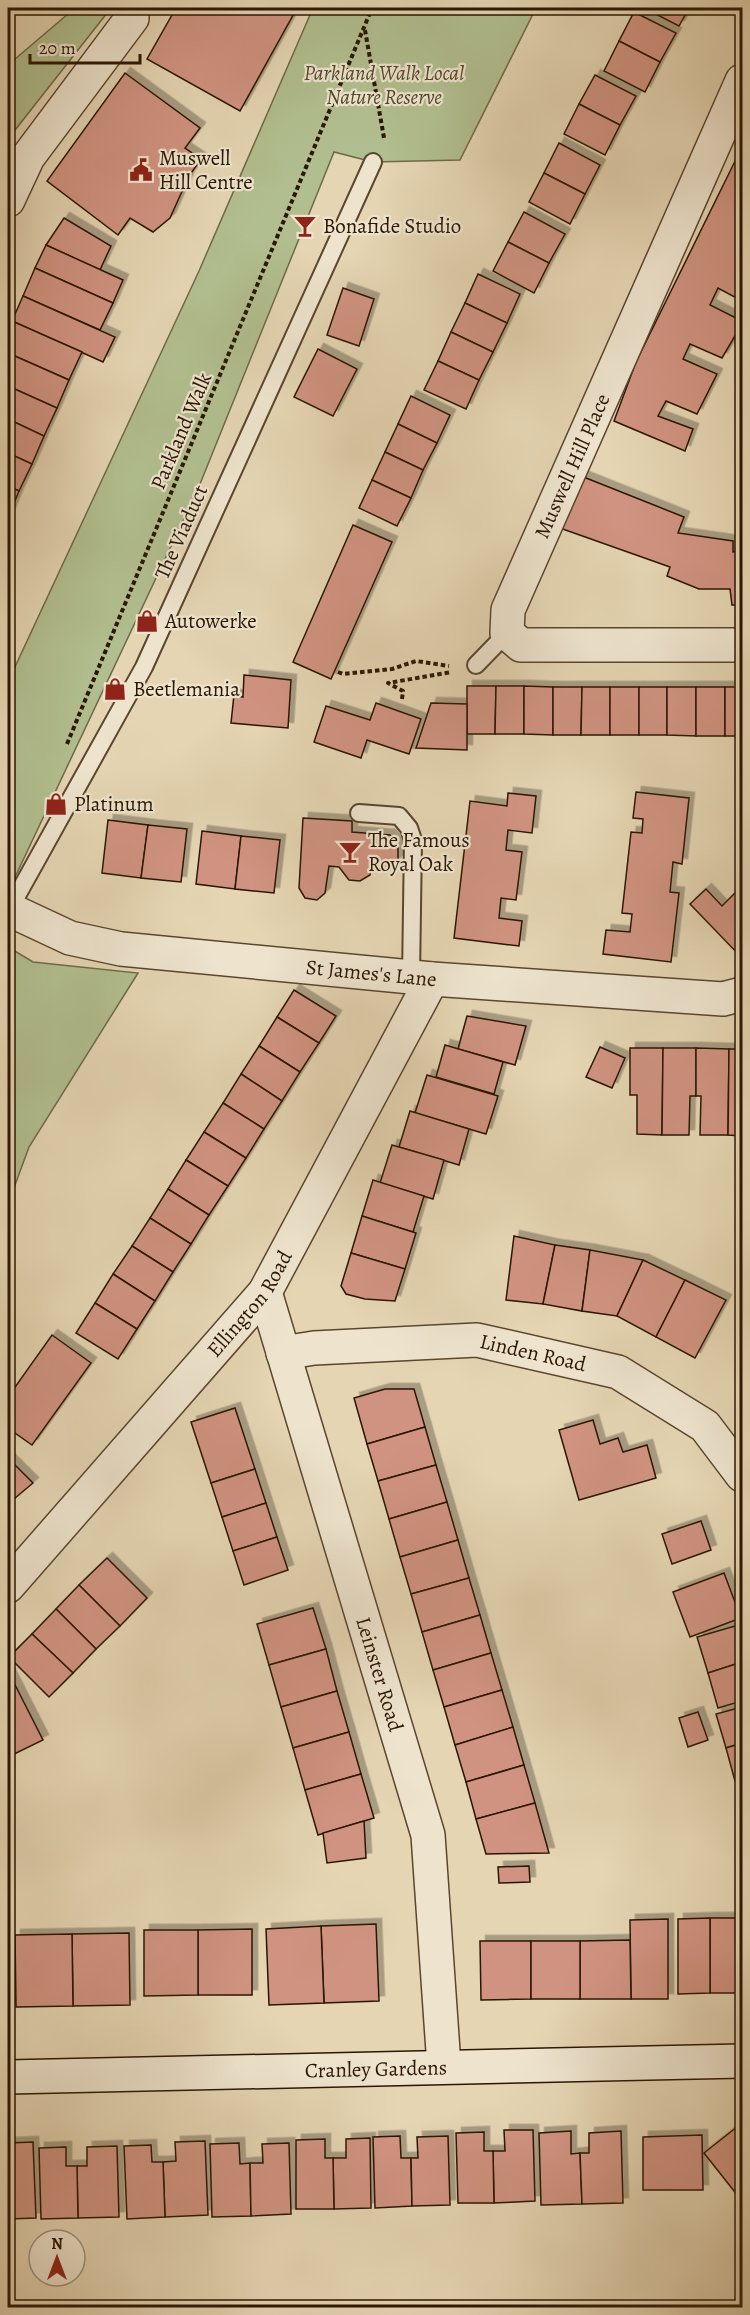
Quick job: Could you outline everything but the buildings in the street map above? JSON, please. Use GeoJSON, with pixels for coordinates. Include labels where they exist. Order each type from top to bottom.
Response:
{"type":"FeatureCollection","features":[{"type":"Feature","properties":{"kind":"street"},"geometry":{"type":"LineString","coordinates":[[8,200],[28,157],[132,18],[131,8]]}},
{"type":"Feature","properties":{"kind":"street","name":"Muswell Hill Place"},"geometry":{"type":"LineString","coordinates":[[507,633],[508,610],[742,81]]}},
{"type":"Feature","properties":{"kind":"street"},"geometry":{"type":"LineString","coordinates":[[507,633],[521,645],[742,645]]}},
{"type":"Feature","properties":{"kind":"street","name":"St James's Lane"},"geometry":{"type":"LineString","coordinates":[[8,910],[70,938],[121,950],[421,978],[723,999],[742,994]]}},
{"type":"Feature","properties":{"kind":"street","name":"Ellington Road"},"geometry":{"type":"LineString","coordinates":[[8,1586],[265,1292],[421,978]]}},
{"type":"Feature","properties":{"kind":"street","name":"Leinster Road"},"geometry":{"type":"LineString","coordinates":[[265,1292],[428,1835],[444,2066]]}},
{"type":"Feature","properties":{"kind":"street","name":"Linden Road"},"geometry":{"type":"LineString","coordinates":[[283,1353],[315,1348],[477,1340],[618,1372],[705,1426],[742,1475]]}},
{"type":"Feature","properties":{"kind":"street","name":"Cranley Gardens"},"geometry":{"type":"LineString","coordinates":[[8,2077],[742,2061]]}},
{"type":"Feature","properties":{"kind":"lane","name":"The Viaduct"},"geometry":{"type":"LineString","coordinates":[[8,910],[144,667],[373,162]]}},
{"type":"Feature","properties":{"kind":"lane"},"geometry":{"type":"LineString","coordinates":[[476,665],[507,633]]}},
{"type":"Feature","properties":{"kind":"lane"},"geometry":{"type":"LineString","coordinates":[[359,813],[399,816],[409,828],[413,840],[421,978]]}},
{"type":"Feature","properties":{"kind":"path","name":"Parkland Walk"},"geometry":{"type":"LineString","coordinates":[[64,751],[372,8]]}},
{"type":"Feature","properties":{"kind":"path"},"geometry":{"type":"LineString","coordinates":[[365,29],[384,128],[384,141],[373,162]]}},
{"type":"Feature","properties":{"kind":"path"},"geometry":{"type":"LineString","coordinates":[[338,672],[392,669],[416,661],[453,667],[476,665]]}},
{"type":"Feature","properties":{"kind":"path"},"geometry":{"type":"LineString","coordinates":[[402,699],[403,691],[400,687],[388,683],[437,676],[476,665]]}},
{"type":"Feature","properties":{"kind":"green space"},"geometry":{"type":"Polygon","coordinates":[[[75,8],[111,8],[8,139],[8,65],[75,8]]]}},
{"type":"Feature","properties":{"kind":"green space","name":"Parkland Walk Local Nature Reserve"},"geometry":{"type":"Polygon","coordinates":[[[313,8],[536,8],[460,160],[373,162],[334,152],[198,489],[9,890],[8,682],[199,271],[313,8]]]}},
{"type":"Feature","properties":{"kind":"green space"},"geometry":{"type":"Polygon","coordinates":[[[8,947],[33,962],[138,973],[29,1147],[8,1204],[8,947]]]}},
{"type":"Feature","properties":{"kind":"place","name":"Muswell Hill Centre"},"geometry":{"type":"Point","coordinates":[141,170]}},
{"type":"Feature","properties":{"kind":"place","name":"Bonafide Studio"},"geometry":{"type":"Point","coordinates":[305,226]}},
{"type":"Feature","properties":{"kind":"place","name":"Autowerke"},"geometry":{"type":"Point","coordinates":[147,621]}},
{"type":"Feature","properties":{"kind":"place","name":"Beetlemania"},"geometry":{"type":"Point","coordinates":[115,689]}},
{"type":"Feature","properties":{"kind":"place","name":"Platinum"},"geometry":{"type":"Point","coordinates":[56,804]}},
{"type":"Feature","properties":{"kind":"place","name":"The Famous Royal Oak"},"geometry":{"type":"Point","coordinates":[350,852]}}]}
